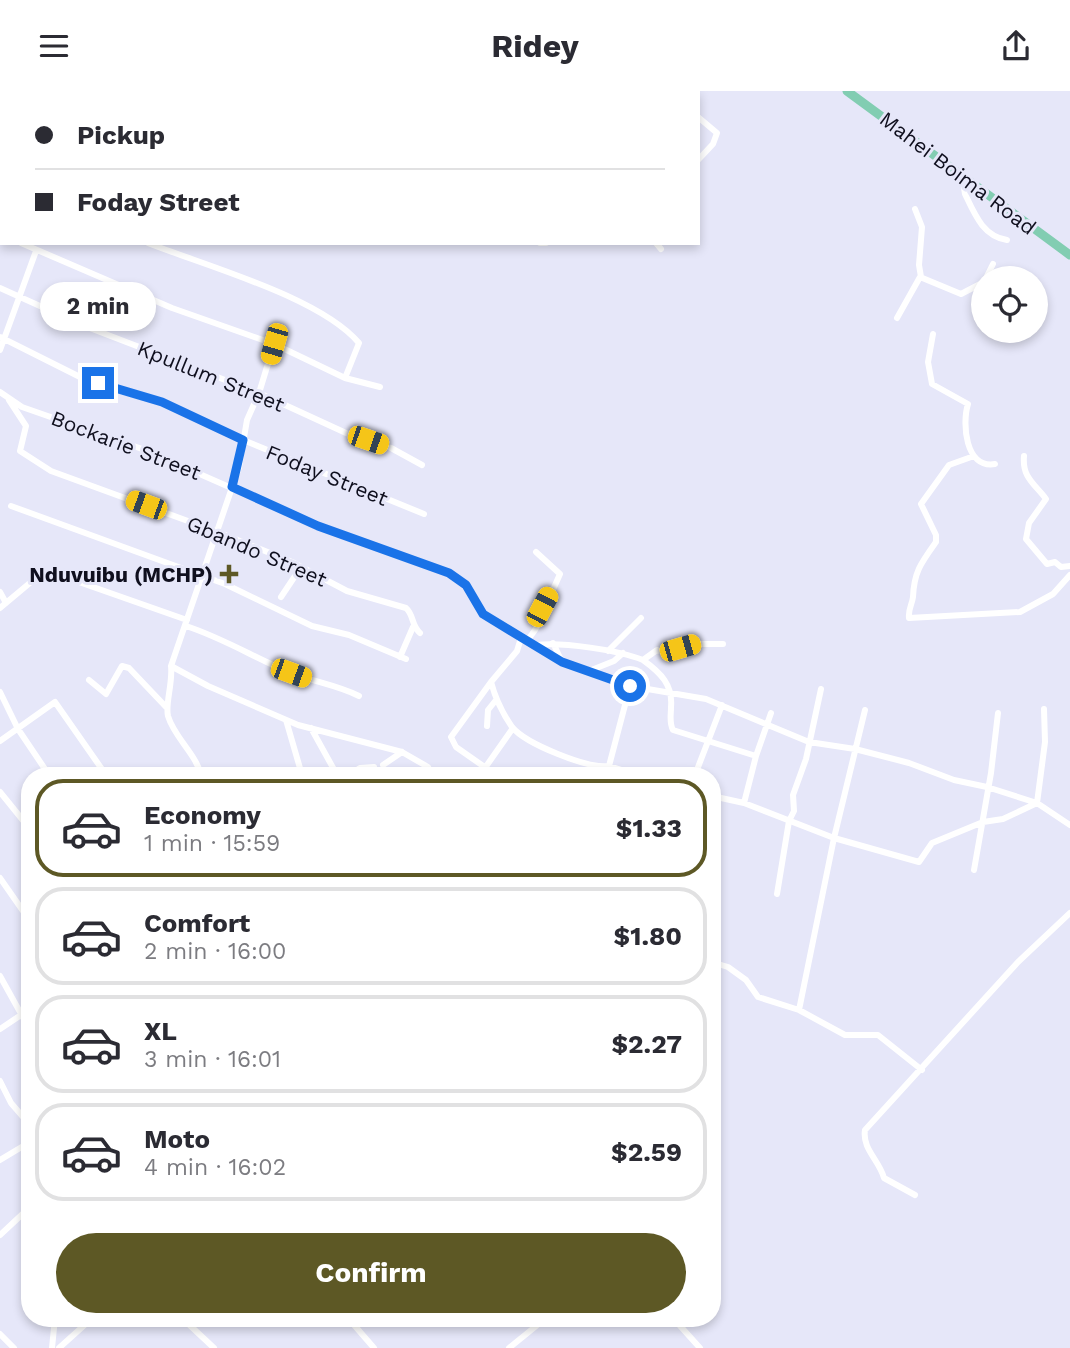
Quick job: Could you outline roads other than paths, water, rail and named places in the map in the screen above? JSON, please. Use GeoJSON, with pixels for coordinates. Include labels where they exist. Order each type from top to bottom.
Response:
{"type":"FeatureCollection","features":[{"type":"Feature","properties":{"kind":"main road","name":"Mahei Boima Road"},"geometry":{"type":"LineString","coordinates":[[847,91],[1070,255]]}},
{"type":"Feature","properties":{"kind":"street"},"geometry":{"type":"LineString","coordinates":[[700,119],[717,133],[713,144],[700,158]]}},
{"type":"Feature","properties":{"kind":"street"},"geometry":{"type":"LineString","coordinates":[[969,183],[964,188],[965,194],[985,231],[993,238],[1007,240]]}},
{"type":"Feature","properties":{"kind":"street"},"geometry":{"type":"LineString","coordinates":[[897,318],[921,277],[919,265],[922,234],[915,209]]}},
{"type":"Feature","properties":{"kind":"street"},"geometry":{"type":"LineString","coordinates":[[25,245],[172,308],[274,344],[345,379],[380,387]]}},
{"type":"Feature","properties":{"kind":"street"},"geometry":{"type":"LineString","coordinates":[[153,245],[324,313],[359,343],[345,379]]}},
{"type":"Feature","properties":{"kind":"street"},"geometry":{"type":"LineString","coordinates":[[0,350],[2,338],[36,251]]}},
{"type":"Feature","properties":{"kind":"street"},"geometry":{"type":"LineString","coordinates":[[921,277],[961,294],[971,288]]}},
{"type":"Feature","properties":{"kind":"street","name":"Kpullum Street"},"geometry":{"type":"LineString","coordinates":[[0,288],[82,325],[259,393],[346,433],[391,448],[422,464]]}},
{"type":"Feature","properties":{"kind":"street"},"geometry":{"type":"LineString","coordinates":[[933,334],[928,362],[932,384],[968,404],[964,416],[967,443],[974,456],[988,465],[995,464]]}},
{"type":"Feature","properties":{"kind":"street","name":"Foday Street"},"geometry":{"type":"LineString","coordinates":[[2,338],[80,377],[162,402],[243,440],[424,514]]}},
{"type":"Feature","properties":{"kind":"street"},"geometry":{"type":"LineString","coordinates":[[197,767],[169,719],[167,708],[173,685],[171,666],[218,531],[243,440],[274,344]]}},
{"type":"Feature","properties":{"kind":"street","name":"Bockarie Street"},"geometry":{"type":"LineString","coordinates":[[0,392],[22,407],[100,433],[232,487],[318,526],[449,573],[466,585],[483,614],[562,662],[630,686],[706,699],[808,742],[855,749],[909,763],[954,780],[987,787],[1037,803],[1069,824]]}},
{"type":"Feature","properties":{"kind":"street","name":"Gbando Street"},"geometry":{"type":"LineString","coordinates":[[9,399],[26,426],[20,451],[26,458],[51,471],[218,531],[301,567],[347,591],[406,608],[410,611],[413,627],[420,633]]}},
{"type":"Feature","properties":{"kind":"street"},"geometry":{"type":"LineString","coordinates":[[974,456],[949,465],[921,504],[936,535],[936,542],[913,578],[909,618],[1020,612],[1053,594],[1070,575]]}},
{"type":"Feature","properties":{"kind":"street"},"geometry":{"type":"LineString","coordinates":[[1024,456],[1023,468],[1030,484],[1046,499],[1029,523],[1026,539],[1046,564],[1055,562],[1061,567],[1070,566]]}},
{"type":"Feature","properties":{"kind":"street"},"geometry":{"type":"LineString","coordinates":[[11,506],[203,576],[312,626],[349,635],[403,658],[413,627]]}},
{"type":"Feature","properties":{"kind":"street"},"geometry":{"type":"LineString","coordinates":[[485,767],[456,747],[451,737],[524,639],[535,630],[560,573],[536,552]]}},
{"type":"Feature","properties":{"kind":"street"},"geometry":{"type":"LineString","coordinates":[[281,597],[301,567]]}},
{"type":"Feature","properties":{"kind":"street"},"geometry":{"type":"LineString","coordinates":[[0,592],[3,605],[31,582],[59,575],[186,623],[291,673],[330,683],[359,696]]}},
{"type":"Feature","properties":{"kind":"street"},"geometry":{"type":"LineString","coordinates":[[607,653],[641,618]]}},
{"type":"Feature","properties":{"kind":"street"},"geometry":{"type":"LineString","coordinates":[[553,643],[562,662]]}},
{"type":"Feature","properties":{"kind":"street"},"geometry":{"type":"LineString","coordinates":[[534,645],[553,643],[607,653],[623,653],[643,660],[659,672],[672,692],[673,730],[756,756]]}},
{"type":"Feature","properties":{"kind":"street"},"geometry":{"type":"LineString","coordinates":[[643,660],[657,650],[667,652],[695,644],[723,644]]}},
{"type":"Feature","properties":{"kind":"street"},"geometry":{"type":"LineString","coordinates":[[589,671],[614,661],[623,653]]}},
{"type":"Feature","properties":{"kind":"street"},"geometry":{"type":"LineString","coordinates":[[89,680],[106,694],[122,666],[129,668],[167,708]]}},
{"type":"Feature","properties":{"kind":"street"},"geometry":{"type":"LineString","coordinates":[[171,666],[208,687],[286,720],[402,752],[428,767]]}},
{"type":"Feature","properties":{"kind":"street"},"geometry":{"type":"LineString","coordinates":[[491,682],[496,700],[513,729],[538,744],[590,766],[612,767]]}},
{"type":"Feature","properties":{"kind":"street"},"geometry":{"type":"LineString","coordinates":[[609,766],[630,686]]}},
{"type":"Feature","properties":{"kind":"street"},"geometry":{"type":"LineString","coordinates":[[777,894],[789,821],[794,811],[793,795],[806,759],[821,689]]}},
{"type":"Feature","properties":{"kind":"street"},"geometry":{"type":"LineString","coordinates":[[0,692],[18,729],[44,767]]}},
{"type":"Feature","properties":{"kind":"street"},"geometry":{"type":"LineString","coordinates":[[487,726],[488,710],[496,700]]}},
{"type":"Feature","properties":{"kind":"street"},"geometry":{"type":"LineString","coordinates":[[0,741],[55,702],[100,767]]}},
{"type":"Feature","properties":{"kind":"street"},"geometry":{"type":"LineString","coordinates":[[698,767],[722,705]]}},
{"type":"Feature","properties":{"kind":"street"},"geometry":{"type":"LineString","coordinates":[[799,1010],[834,838],[865,709]]}},
{"type":"Feature","properties":{"kind":"street"},"geometry":{"type":"LineString","coordinates":[[721,798],[744,803],[834,838],[919,862],[932,843],[983,822],[1003,819],[1037,803],[1045,742],[1044,709]]}},
{"type":"Feature","properties":{"kind":"street"},"geometry":{"type":"LineString","coordinates":[[744,803],[771,713]]}},
{"type":"Feature","properties":{"kind":"street"},"geometry":{"type":"LineString","coordinates":[[974,870],[998,713]]}},
{"type":"Feature","properties":{"kind":"street"},"geometry":{"type":"LineString","coordinates":[[286,720],[300,767]]}},
{"type":"Feature","properties":{"kind":"street"},"geometry":{"type":"LineString","coordinates":[[311,728],[333,767]]}},
{"type":"Feature","properties":{"kind":"street"},"geometry":{"type":"LineString","coordinates":[[487,767],[513,729]]}},
{"type":"Feature","properties":{"kind":"street"},"geometry":{"type":"LineString","coordinates":[[383,765],[402,752]]}},
{"type":"Feature","properties":{"kind":"street"},"geometry":{"type":"LineString","coordinates":[[0,792],[21,818]]}},
{"type":"Feature","properties":{"kind":"street"},"geometry":{"type":"LineString","coordinates":[[0,878],[21,908]]}},
{"type":"Feature","properties":{"kind":"street"},"geometry":{"type":"LineString","coordinates":[[915,1195],[884,1178],[877,1160],[867,1149],[864,1137],[870,1125],[1018,962],[1070,913]]}},
{"type":"Feature","properties":{"kind":"street"},"geometry":{"type":"LineString","coordinates":[[721,965],[746,980],[758,997],[799,1010],[845,1035],[878,1035],[922,1070]]}},
{"type":"Feature","properties":{"kind":"street"},"geometry":{"type":"LineString","coordinates":[[0,976],[20,1015],[0,1029]]}},
{"type":"Feature","properties":{"kind":"street"},"geometry":{"type":"LineString","coordinates":[[0,1081],[11,1103],[21,1115]]}},
{"type":"Feature","properties":{"kind":"street"},"geometry":{"type":"LineString","coordinates":[[0,1160],[21,1147]]}},
{"type":"Feature","properties":{"kind":"street"},"geometry":{"type":"LineString","coordinates":[[0,1235],[21,1215]]}},
{"type":"Feature","properties":{"kind":"street"},"geometry":{"type":"LineString","coordinates":[[52,1348],[54,1327]]}},
{"type":"Feature","properties":{"kind":"street"},"geometry":{"type":"LineString","coordinates":[[59,1348],[82,1327]]}},
{"type":"Feature","properties":{"kind":"street"},"geometry":{"type":"LineString","coordinates":[[192,1327],[214,1348]]}},
{"type":"Feature","properties":{"kind":"street"},"geometry":{"type":"LineString","coordinates":[[356,1327],[374,1348]]}},
{"type":"Feature","properties":{"kind":"street"},"geometry":{"type":"LineString","coordinates":[[509,1348],[535,1327]]}},
{"type":"Feature","properties":{"kind":"street"},"geometry":{"type":"LineString","coordinates":[[681,1327],[700,1348]]}},
{"type":"Feature","properties":{"kind":"street"},"geometry":{"type":"LineString","coordinates":[[0,1334],[14,1348]]}},
{"type":"Feature","properties":{"kind":"place","name":"Nduvuibu (MCHP)"},"geometry":{"type":"Point","coordinates":[229,574]}}]}
